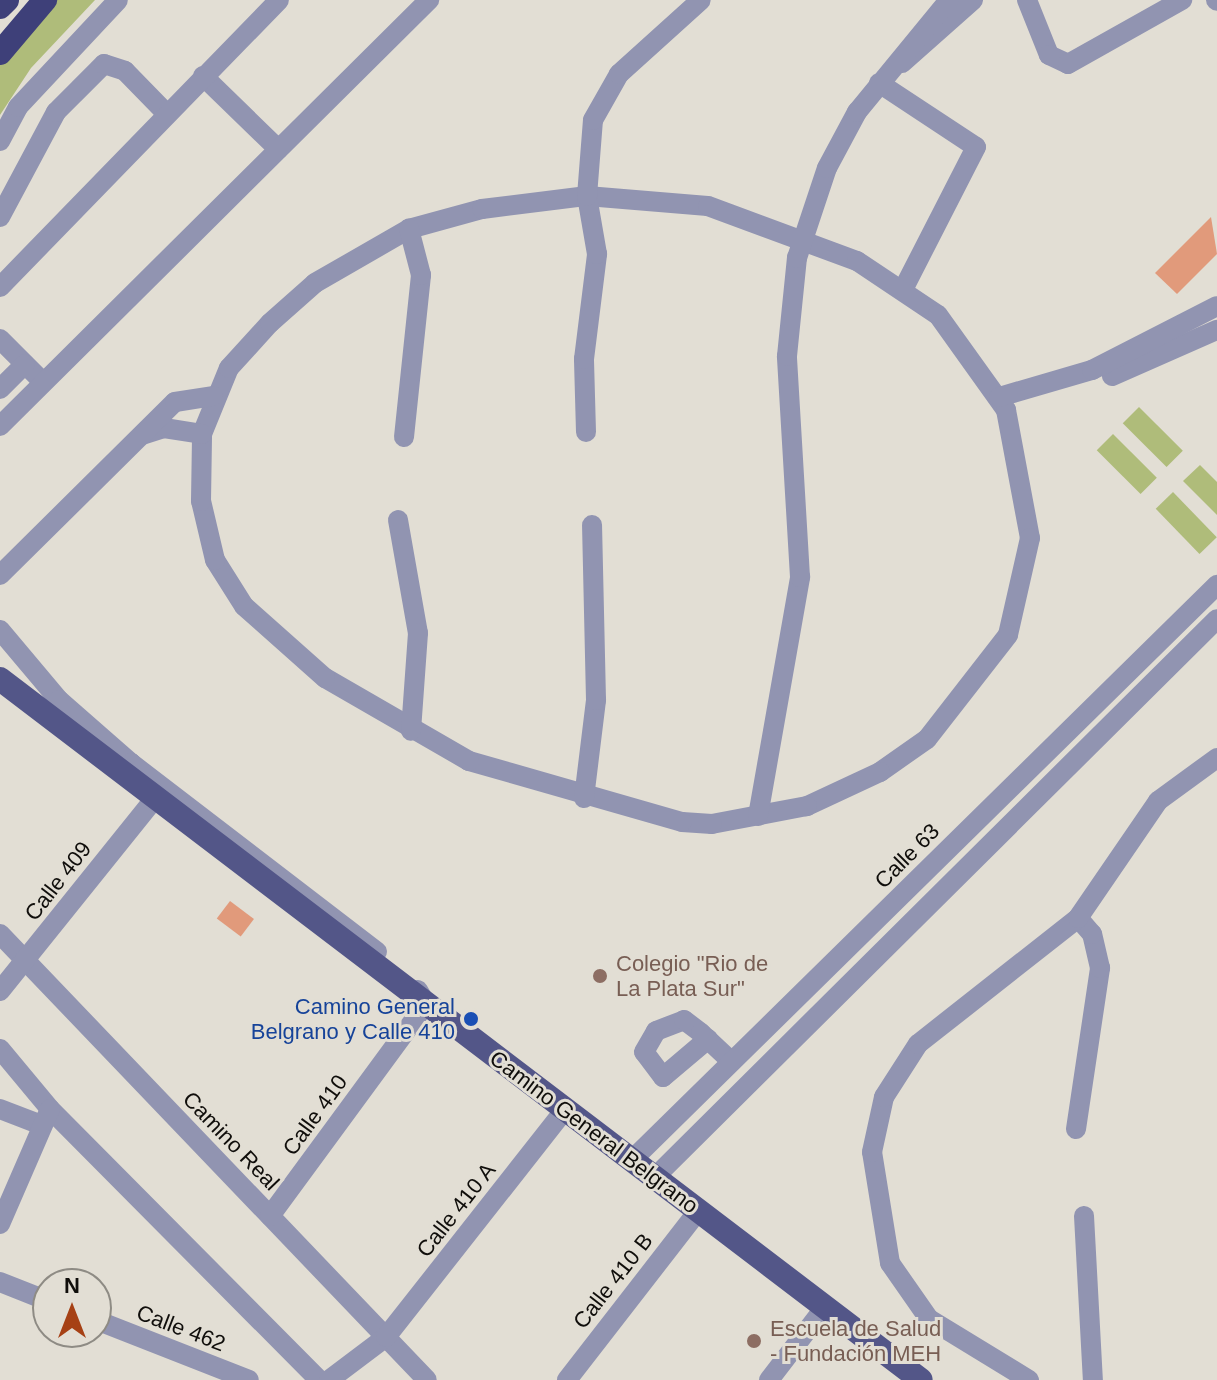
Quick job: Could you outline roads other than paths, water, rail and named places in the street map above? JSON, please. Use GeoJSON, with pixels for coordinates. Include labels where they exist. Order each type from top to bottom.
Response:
{"type":"FeatureCollection","features":[{"type":"Feature","properties":{"kind":"highway"},"geometry":{"type":"LineString","coordinates":[[0,7],[7,0]]}},
{"type":"Feature","properties":{"kind":"highway"},"geometry":{"type":"LineString","coordinates":[[0,53],[45,0]]}},
{"type":"Feature","properties":{"kind":"main road","name":"Camino General Belgrano"},"geometry":{"type":"LineString","coordinates":[[0,679],[129,772],[153,801],[921,1380]]}},
{"type":"Feature","properties":{"kind":"street"},"geometry":{"type":"LineString","coordinates":[[0,141],[18,107],[118,0]]}},
{"type":"Feature","properties":{"kind":"street"},"geometry":{"type":"LineString","coordinates":[[1,284],[279,0]]}},
{"type":"Feature","properties":{"kind":"street"},"geometry":{"type":"LineString","coordinates":[[0,426],[429,0]]}},
{"type":"Feature","properties":{"kind":"street"},"geometry":{"type":"LineString","coordinates":[[586,432],[584,359],[597,254],[587,196],[588,151],[602,97],[701,0]]}},
{"type":"Feature","properties":{"kind":"street"},"geometry":{"type":"LineString","coordinates":[[758,816],[800,577],[787,356],[802,238],[827,168],[883,77],[949,0]]}},
{"type":"Feature","properties":{"kind":"street"},"geometry":{"type":"LineString","coordinates":[[883,77],[973,0]]}},
{"type":"Feature","properties":{"kind":"street"},"geometry":{"type":"LineString","coordinates":[[1027,0],[1049,55],[1068,64],[1182,0]]}},
{"type":"Feature","properties":{"kind":"street"},"geometry":{"type":"LineString","coordinates":[[0,217],[50,121],[104,64],[125,71],[166,113]]}},
{"type":"Feature","properties":{"kind":"street"},"geometry":{"type":"LineString","coordinates":[[203,76],[278,149]]}},
{"type":"Feature","properties":{"kind":"street"},"geometry":{"type":"LineString","coordinates":[[883,77],[976,147],[904,288]]}},
{"type":"Feature","properties":{"kind":"street"},"geometry":{"type":"LineString","coordinates":[[587,196],[708,206],[802,238],[904,288],[960,338],[1002,404],[1030,538],[1008,635],[927,739],[845,789],[758,816],[682,822],[584,798],[469,761],[411,731],[314,668],[268,631],[226,581],[206,534],[202,434],[213,396],[248,345],[315,283],[409,229],[482,209],[587,196]]}},
{"type":"Feature","properties":{"kind":"street"},"geometry":{"type":"LineString","coordinates":[[404,437],[421,275],[409,229]]}},
{"type":"Feature","properties":{"kind":"street"},"geometry":{"type":"LineString","coordinates":[[1002,404],[1092,370],[1217,306]]}},
{"type":"Feature","properties":{"kind":"street"},"geometry":{"type":"LineString","coordinates":[[1002,404],[1136,367],[1217,330]]}},
{"type":"Feature","properties":{"kind":"street"},"geometry":{"type":"LineString","coordinates":[[2,346],[42,381]]}},
{"type":"Feature","properties":{"kind":"street"},"geometry":{"type":"LineString","coordinates":[[0,389],[25,364]]}},
{"type":"Feature","properties":{"kind":"street"},"geometry":{"type":"LineString","coordinates":[[0,575],[134,437],[175,402],[213,396]]}},
{"type":"Feature","properties":{"kind":"street"},"geometry":{"type":"LineString","coordinates":[[134,437],[164,428],[202,434]]}},
{"type":"Feature","properties":{"kind":"street"},"geometry":{"type":"LineString","coordinates":[[398,520],[418,633],[411,731]]}},
{"type":"Feature","properties":{"kind":"street"},"geometry":{"type":"LineString","coordinates":[[584,798],[596,700],[592,525]]}},
{"type":"Feature","properties":{"kind":"street","name":"Calle 63"},"geometry":{"type":"LineString","coordinates":[[631,1161],[1217,585]]}},
{"type":"Feature","properties":{"kind":"street"},"geometry":{"type":"LineString","coordinates":[[654,1178],[1217,619]]}},
{"type":"Feature","properties":{"kind":"street"},"geometry":{"type":"LineString","coordinates":[[0,630],[59,700],[129,772],[374,949],[426,1004]]}},
{"type":"Feature","properties":{"kind":"street"},"geometry":{"type":"LineString","coordinates":[[1029,1380],[948,1333],[904,1291],[875,1201],[872,1152],[884,1097],[918,1044],[1078,918],[1158,801],[1217,758]]}},
{"type":"Feature","properties":{"kind":"street","name":"Calle 409"},"geometry":{"type":"LineString","coordinates":[[0,991],[153,801]]}},
{"type":"Feature","properties":{"kind":"street"},"geometry":{"type":"LineString","coordinates":[[1076,1129],[1100,968],[1092,934],[1078,918]]}},
{"type":"Feature","properties":{"kind":"street","name":"Camino Real"},"geometry":{"type":"LineString","coordinates":[[0,934],[427,1380]]}},
{"type":"Feature","properties":{"kind":"street","name":"Calle 410"},"geometry":{"type":"LineString","coordinates":[[270,1216],[426,1004]]}},
{"type":"Feature","properties":{"kind":"street"},"geometry":{"type":"LineString","coordinates":[[708,1039],[732,1062]]}},
{"type":"Feature","properties":{"kind":"street"},"geometry":{"type":"LineString","coordinates":[[0,1049],[44,1117],[319,1380]]}},
{"type":"Feature","properties":{"kind":"street"},"geometry":{"type":"LineString","coordinates":[[0,1109],[44,1117]]}},
{"type":"Feature","properties":{"kind":"street","name":"Calle 410 A"},"geometry":{"type":"LineString","coordinates":[[386,1337],[564,1111]]}},
{"type":"Feature","properties":{"kind":"street"},"geometry":{"type":"LineString","coordinates":[[0,1224],[44,1117]]}},
{"type":"Feature","properties":{"kind":"street","name":"Calle 410 B"},"geometry":{"type":"LineString","coordinates":[[567,1380],[698,1211]]}},
{"type":"Feature","properties":{"kind":"street"},"geometry":{"type":"LineString","coordinates":[[1084,1216],[1093,1380]]}},
{"type":"Feature","properties":{"kind":"street"},"geometry":{"type":"LineString","coordinates":[[0,1282],[32,1295]]}},
{"type":"Feature","properties":{"kind":"street"},"geometry":{"type":"LineString","coordinates":[[769,1380],[825,1307]]}},
{"type":"Feature","properties":{"kind":"street","name":"Calle 462"},"geometry":{"type":"LineString","coordinates":[[112,1326],[249,1380]]}},
{"type":"Feature","properties":{"kind":"street"},"geometry":{"type":"LineString","coordinates":[[329,1380],[386,1337]]}},
{"type":"Feature","properties":{"kind":"place","name":"Colegio \"Rio de La Plata Sur\""},"geometry":{"type":"Point","coordinates":[600,976]}},
{"type":"Feature","properties":{"kind":"place","name":"Camino General Belgrano y Calle 410"},"geometry":{"type":"Point","coordinates":[471,1019]}},
{"type":"Feature","properties":{"kind":"place","name":"Escuela de Salud - Fundación MEH"},"geometry":{"type":"Point","coordinates":[754,1341]}}]}
